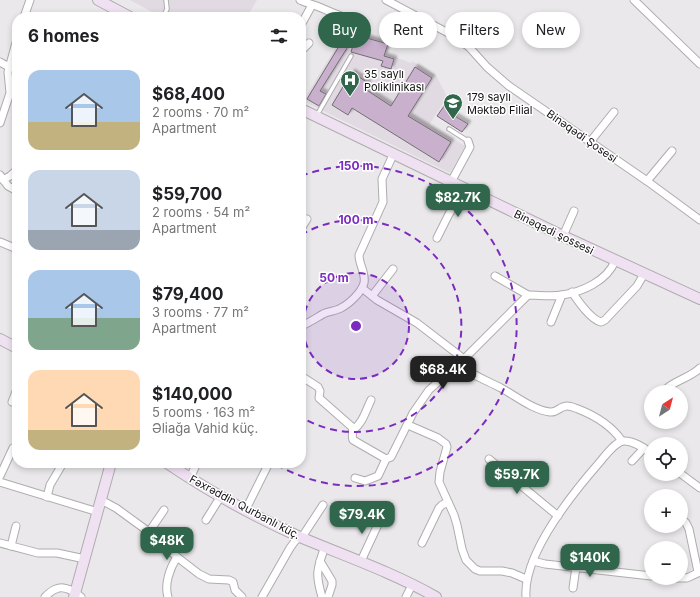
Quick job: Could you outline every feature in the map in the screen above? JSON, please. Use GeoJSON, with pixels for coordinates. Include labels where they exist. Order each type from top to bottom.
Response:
{"type":"FeatureCollection","features":[{"type":"Feature","properties":{"kind":"main road"},"geometry":{"type":"LineString","coordinates":[[98,0],[121,12]]}},
{"type":"Feature","properties":{"kind":"main road","name":"Binəqədi şossesi"},"geometry":{"type":"LineString","coordinates":[[306,111],[614,261],[700,299]]}},
{"type":"Feature","properties":{"kind":"main road"},"geometry":{"type":"LineString","coordinates":[[0,340],[12,346]]}},
{"type":"Feature","properties":{"kind":"main road"},"geometry":{"type":"LineString","coordinates":[[77,595],[85,559],[110,468]]}},
{"type":"Feature","properties":{"kind":"main road","name":"Fəxrəddin Qurbanlı küç."},"geometry":{"type":"LineString","coordinates":[[174,468],[221,496],[300,537],[361,561],[436,597]]}},
{"type":"Feature","properties":{"kind":"street"},"geometry":{"type":"LineString","coordinates":[[26,12],[30,0]]}},
{"type":"Feature","properties":{"kind":"street"},"geometry":{"type":"LineString","coordinates":[[300,0],[331,12]]}},
{"type":"Feature","properties":{"kind":"street","name":"Binəqədi Şosesi"},"geometry":{"type":"LineString","coordinates":[[386,0],[452,35],[469,46],[494,73],[509,86],[647,181],[700,220]]}},
{"type":"Feature","properties":{"kind":"street"},"geometry":{"type":"LineString","coordinates":[[634,0],[700,64]]}},
{"type":"Feature","properties":{"kind":"street"},"geometry":{"type":"LineString","coordinates":[[306,16],[312,5]]}},
{"type":"Feature","properties":{"kind":"street"},"geometry":{"type":"LineString","coordinates":[[306,46],[309,43]]}},
{"type":"Feature","properties":{"kind":"street"},"geometry":{"type":"LineString","coordinates":[[0,123],[10,93],[9,67],[12,56]]}},
{"type":"Feature","properties":{"kind":"street"},"geometry":{"type":"LineString","coordinates":[[0,62],[9,67]]}},
{"type":"Feature","properties":{"kind":"street"},"geometry":{"type":"LineString","coordinates":[[590,142],[614,112]]}},
{"type":"Feature","properties":{"kind":"street"},"geometry":{"type":"LineString","coordinates":[[451,182],[470,147],[468,141]]}},
{"type":"Feature","properties":{"kind":"street"},"geometry":{"type":"LineString","coordinates":[[647,181],[672,151]]}},
{"type":"Feature","properties":{"kind":"street"},"geometry":{"type":"LineString","coordinates":[[306,324],[329,311],[342,308],[362,288],[364,278],[359,255],[383,202],[382,179],[394,154]]}},
{"type":"Feature","properties":{"kind":"street"},"geometry":{"type":"LineString","coordinates":[[12,174],[2,178],[8,186],[12,188]]}},
{"type":"Feature","properties":{"kind":"street"},"geometry":{"type":"LineString","coordinates":[[437,238],[449,214],[465,189]]}},
{"type":"Feature","properties":{"kind":"street"},"geometry":{"type":"LineString","coordinates":[[563,236],[574,212]]}},
{"type":"Feature","properties":{"kind":"street"},"geometry":{"type":"LineString","coordinates":[[0,242],[12,247]]}},
{"type":"Feature","properties":{"kind":"street"},"geometry":{"type":"LineString","coordinates":[[495,276],[528,295],[562,295],[588,287],[595,283],[608,271],[614,261]]}},
{"type":"Feature","properties":{"kind":"street"},"geometry":{"type":"LineString","coordinates":[[372,296],[393,269]]}},
{"type":"Feature","properties":{"kind":"street"},"geometry":{"type":"LineString","coordinates":[[572,292],[582,306],[601,322],[605,320],[637,286],[644,274]]}},
{"type":"Feature","properties":{"kind":"street"},"geometry":{"type":"LineString","coordinates":[[362,288],[372,296],[417,323],[461,361],[468,371],[538,408],[553,412],[565,406],[593,415],[610,428],[622,441],[634,443],[644,448],[632,461]]}},
{"type":"Feature","properties":{"kind":"street"},"geometry":{"type":"LineString","coordinates":[[355,478],[365,480],[378,476],[386,459],[391,457],[413,413],[429,390],[461,361],[528,295]]}},
{"type":"Feature","properties":{"kind":"street"},"geometry":{"type":"LineString","coordinates":[[551,322],[562,295]]}},
{"type":"Feature","properties":{"kind":"street"},"geometry":{"type":"LineString","coordinates":[[671,385],[691,376],[700,368]]}},
{"type":"Feature","properties":{"kind":"street"},"geometry":{"type":"LineString","coordinates":[[306,379],[318,387],[320,391],[319,398],[349,424],[353,430],[352,437],[356,442],[386,459]]}},
{"type":"Feature","properties":{"kind":"street"},"geometry":{"type":"LineString","coordinates":[[353,430],[358,427],[371,400]]}},
{"type":"Feature","properties":{"kind":"street"},"geometry":{"type":"LineString","coordinates":[[408,425],[438,438],[446,444],[447,447],[439,476],[441,488],[457,526],[462,549],[469,564],[480,571],[502,571],[526,579]]}},
{"type":"Feature","properties":{"kind":"street"},"geometry":{"type":"LineString","coordinates":[[526,597],[526,579],[533,561],[552,524],[588,475],[618,443],[622,441]]}},
{"type":"Feature","properties":{"kind":"street"},"geometry":{"type":"LineString","coordinates":[[0,476],[12,450]]}},
{"type":"Feature","properties":{"kind":"street"},"geometry":{"type":"LineString","coordinates":[[489,459],[558,516]]}},
{"type":"Feature","properties":{"kind":"street"},"geometry":{"type":"LineString","coordinates":[[47,497],[50,486],[60,468]]}},
{"type":"Feature","properties":{"kind":"street"},"geometry":{"type":"LineString","coordinates":[[190,478],[195,468]]}},
{"type":"Feature","properties":{"kind":"street"},"geometry":{"type":"LineString","coordinates":[[246,509],[266,468]]}},
{"type":"Feature","properties":{"kind":"street"},"geometry":{"type":"LineString","coordinates":[[688,479],[700,488]]}},
{"type":"Feature","properties":{"kind":"street"},"geometry":{"type":"LineString","coordinates":[[0,482],[98,512]]}},
{"type":"Feature","properties":{"kind":"street"},"geometry":{"type":"LineString","coordinates":[[206,520],[221,496]]}},
{"type":"Feature","properties":{"kind":"street"},"geometry":{"type":"LineString","coordinates":[[101,500],[116,508],[149,532],[177,557],[209,579],[229,580],[232,582],[235,590],[242,597]]}},
{"type":"Feature","properties":{"kind":"street"},"geometry":{"type":"LineString","coordinates":[[422,543],[439,508],[448,502]]}},
{"type":"Feature","properties":{"kind":"street"},"geometry":{"type":"LineString","coordinates":[[262,597],[290,548],[304,534],[323,505]]}},
{"type":"Feature","properties":{"kind":"street"},"geometry":{"type":"LineString","coordinates":[[149,532],[164,510]]}},
{"type":"Feature","properties":{"kind":"street"},"geometry":{"type":"LineString","coordinates":[[361,561],[381,518]]}},
{"type":"Feature","properties":{"kind":"street"},"geometry":{"type":"LineString","coordinates":[[11,546],[16,526]]}},
{"type":"Feature","properties":{"kind":"street"},"geometry":{"type":"LineString","coordinates":[[688,527],[699,572],[688,578]]}},
{"type":"Feature","properties":{"kind":"street"},"geometry":{"type":"LineString","coordinates":[[0,544],[38,553],[57,553],[85,559]]}},
{"type":"Feature","properties":{"kind":"street"},"geometry":{"type":"LineString","coordinates":[[322,597],[317,582],[317,574],[325,546]]}},
{"type":"Feature","properties":{"kind":"street"},"geometry":{"type":"LineString","coordinates":[[600,569],[601,551]]}},
{"type":"Feature","properties":{"kind":"street"},"geometry":{"type":"LineString","coordinates":[[168,597],[166,587],[172,567],[177,557]]}},
{"type":"Feature","properties":{"kind":"street"},"geometry":{"type":"LineString","coordinates":[[320,561],[332,581],[328,597]]}},
{"type":"Feature","properties":{"kind":"street"},"geometry":{"type":"LineString","coordinates":[[533,561],[545,564],[644,575]]}},
{"type":"Feature","properties":{"kind":"street"},"geometry":{"type":"LineString","coordinates":[[573,588],[576,567]]}},
{"type":"Feature","properties":{"kind":"street"},"geometry":{"type":"LineString","coordinates":[[406,597],[412,585]]}},
{"type":"Feature","properties":{"kind":"street"},"geometry":{"type":"LineString","coordinates":[[45,597],[57,588],[62,588],[77,595]]}},
{"type":"Feature","properties":{"kind":"lane"},"geometry":{"type":"LineString","coordinates":[[166,0],[167,9],[166,12]]}},
{"type":"Feature","properties":{"kind":"lane"},"geometry":{"type":"LineString","coordinates":[[316,116],[351,56]]}},
{"type":"Feature","properties":{"kind":"lane"},"geometry":{"type":"LineString","coordinates":[[449,129],[468,141]]}},
{"type":"Feature","properties":{"kind":"shaded area"},"geometry":{"type":"Polygon","coordinates":[[[130,0],[257,0],[250,12],[152,12],[130,0]]]}},
{"type":"Feature","properties":{"kind":"shaded area"},"geometry":{"type":"Polygon","coordinates":[[[371,36],[379,39],[379,48],[388,48],[387,54],[411,63],[412,61],[436,75],[447,97],[429,125],[465,146],[450,173],[306,102],[306,96],[335,48],[371,48],[371,36]]]}},
{"type":"Feature","properties":{"kind":"building"},"geometry":{"type":"Polygon","coordinates":[[[371,39],[379,41],[379,48],[387,48],[384,56],[394,59],[391,69],[381,66],[383,61],[351,52],[352,48],[371,48],[371,39]]]}},
{"type":"Feature","properties":{"kind":"building"},"geometry":{"type":"Polygon","coordinates":[[[338,48],[347,48],[320,91],[326,94],[319,106],[307,99],[338,48]]]}},
{"type":"Feature","properties":{"kind":"building"},"geometry":{"type":"Polygon","coordinates":[[[415,67],[432,78],[408,116],[451,142],[439,162],[352,108],[348,115],[332,105],[352,72],[368,83],[365,89],[391,106],[415,67]]]}},
{"type":"Feature","properties":{"kind":"building"},"geometry":{"type":"Polygon","coordinates":[[[447,102],[457,109],[453,115],[468,124],[462,132],[437,116],[447,102]]]}},
{"type":"Feature","properties":{"kind":"place","name":"35 saylı Poliklinikası"},"geometry":{"type":"Point","coordinates":[350,97]}},
{"type":"Feature","properties":{"kind":"place","name":"179 saylı Məktəb Filial"},"geometry":{"type":"Point","coordinates":[453,120]}}]}
